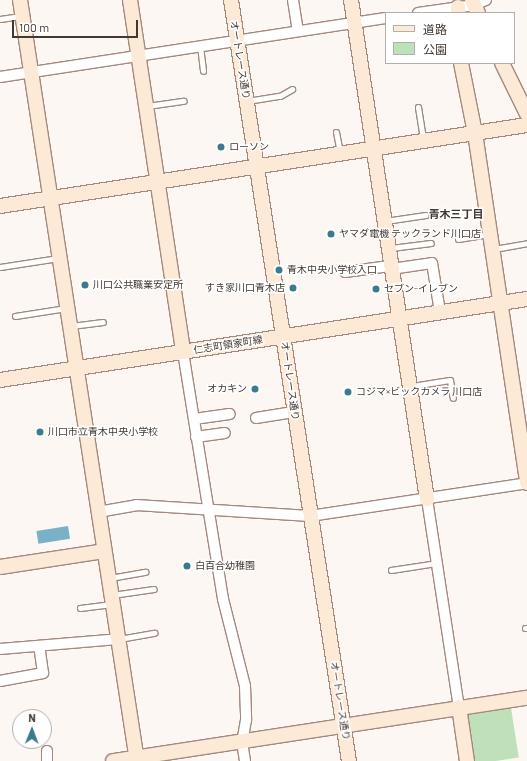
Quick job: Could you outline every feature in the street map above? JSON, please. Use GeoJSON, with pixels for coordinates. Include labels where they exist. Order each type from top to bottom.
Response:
{"type":"FeatureCollection","features":[{"type":"Feature","properties":{"kind":"street"},"geometry":{"type":"LineString","coordinates":[[20,0],[136,759]]}},
{"type":"Feature","properties":{"kind":"street"},"geometry":{"type":"LineString","coordinates":[[130,0],[196,437],[223,599],[245,686],[246,720],[242,742],[245,761]]}},
{"type":"Feature","properties":{"kind":"street","name":"オートレース通り"},"geometry":{"type":"LineString","coordinates":[[231,0],[256,167],[284,336],[310,516],[350,761]]}},
{"type":"Feature","properties":{"kind":"street"},"geometry":{"type":"LineString","coordinates":[[293,0],[298,31]]}},
{"type":"Feature","properties":{"kind":"street"},"geometry":{"type":"LineString","coordinates":[[351,0],[390,268],[467,761]]}},
{"type":"Feature","properties":{"kind":"street"},"geometry":{"type":"LineString","coordinates":[[431,12],[458,10],[477,4]]}},
{"type":"Feature","properties":{"kind":"street"},"geometry":{"type":"LineString","coordinates":[[0,77],[385,18]]}},
{"type":"Feature","properties":{"kind":"street"},"geometry":{"type":"LineString","coordinates":[[98,512],[136,505],[310,516],[527,483],[491,233],[475,133],[461,64]]}},
{"type":"Feature","properties":{"kind":"street"},"geometry":{"type":"LineString","coordinates":[[502,64],[527,114]]}},
{"type":"Feature","properties":{"kind":"street"},"geometry":{"type":"LineString","coordinates":[[0,206],[373,150],[527,125]]}},
{"type":"Feature","properties":{"kind":"street"},"geometry":{"type":"LineString","coordinates":[[345,272],[432,263],[440,312]]}},
{"type":"Feature","properties":{"kind":"street","name":"仁志町領家町線"},"geometry":{"type":"LineString","coordinates":[[0,380],[527,299]]}},
{"type":"Feature","properties":{"kind":"street"},"geometry":{"type":"LineString","coordinates":[[256,418],[294,412]]}},
{"type":"Feature","properties":{"kind":"street"},"geometry":{"type":"LineString","coordinates":[[194,419],[230,414]]}},
{"type":"Feature","properties":{"kind":"street"},"geometry":{"type":"LineString","coordinates":[[196,437],[225,433]]}},
{"type":"Feature","properties":{"kind":"street"},"geometry":{"type":"LineString","coordinates":[[0,567],[104,551]]}},
{"type":"Feature","properties":{"kind":"street"},"geometry":{"type":"LineString","coordinates":[[0,649],[118,639]]}},
{"type":"Feature","properties":{"kind":"street"},"geometry":{"type":"LineString","coordinates":[[0,681],[43,673],[39,646]]}},
{"type":"Feature","properties":{"kind":"street"},"geometry":{"type":"LineString","coordinates":[[113,761],[136,759],[459,707],[527,698]]}},
{"type":"Feature","properties":{"kind":"lane"},"geometry":{"type":"LineString","coordinates":[[0,19],[22,16]]}},
{"type":"Feature","properties":{"kind":"lane"},"geometry":{"type":"LineString","coordinates":[[200,46],[203,71]]}},
{"type":"Feature","properties":{"kind":"lane"},"geometry":{"type":"LineString","coordinates":[[246,101],[280,96],[292,89]]}},
{"type":"Feature","properties":{"kind":"lane"},"geometry":{"type":"LineString","coordinates":[[147,106],[184,101]]}},
{"type":"Feature","properties":{"kind":"lane"},"geometry":{"type":"LineString","coordinates":[[418,107],[423,141]]}},
{"type":"Feature","properties":{"kind":"lane"},"geometry":{"type":"LineString","coordinates":[[336,132],[340,155]]}},
{"type":"Feature","properties":{"kind":"lane"},"geometry":{"type":"LineString","coordinates":[[384,221],[426,215]]}},
{"type":"Feature","properties":{"kind":"lane"},"geometry":{"type":"LineString","coordinates":[[458,239],[491,233]]}},
{"type":"Feature","properties":{"kind":"lane"},"geometry":{"type":"LineString","coordinates":[[388,249],[431,243]]}},
{"type":"Feature","properties":{"kind":"lane"},"geometry":{"type":"LineString","coordinates":[[493,249],[527,244]]}},
{"type":"Feature","properties":{"kind":"lane"},"geometry":{"type":"LineString","coordinates":[[0,267],[59,258]]}},
{"type":"Feature","properties":{"kind":"lane"},"geometry":{"type":"LineString","coordinates":[[15,316],[67,308]]}},
{"type":"Feature","properties":{"kind":"lane"},"geometry":{"type":"LineString","coordinates":[[70,327],[103,322]]}},
{"type":"Feature","properties":{"kind":"lane"},"geometry":{"type":"LineString","coordinates":[[409,387],[450,380],[453,398]]}},
{"type":"Feature","properties":{"kind":"lane"},"geometry":{"type":"LineString","coordinates":[[390,570],[437,563]]}},
{"type":"Feature","properties":{"kind":"lane"},"geometry":{"type":"LineString","coordinates":[[109,578],[145,572]]}},
{"type":"Feature","properties":{"kind":"lane"},"geometry":{"type":"LineString","coordinates":[[80,608],[154,589]]}},
{"type":"Feature","properties":{"kind":"lane"},"geometry":{"type":"LineString","coordinates":[[118,639],[154,633]]}},
{"type":"Feature","properties":{"kind":"green space"},"geometry":{"type":"Polygon","coordinates":[[[511,708],[519,757],[496,761],[471,761],[464,716],[511,708]]]}},
{"type":"Feature","properties":{"kind":"water"},"geometry":{"type":"Polygon","coordinates":[[[68,526],[70,539],[38,544],[36,531],[68,526]]]}},
{"type":"Feature","properties":{"kind":"place","name":"ローソン"},"geometry":{"type":"Point","coordinates":[221,147]}},
{"type":"Feature","properties":{"kind":"place","name":"ヤマダ電機 テックランド川口店"},"geometry":{"type":"Point","coordinates":[331,234]}},
{"type":"Feature","properties":{"kind":"place","name":"青木中央小学校入口"},"geometry":{"type":"Point","coordinates":[279,270]}},
{"type":"Feature","properties":{"kind":"place","name":"川口公共職業安定所"},"geometry":{"type":"Point","coordinates":[85,285]}},
{"type":"Feature","properties":{"kind":"place","name":"すき家川口青木店"},"geometry":{"type":"Point","coordinates":[293,288]}},
{"type":"Feature","properties":{"kind":"place","name":"セブン-イレブン"},"geometry":{"type":"Point","coordinates":[376,289]}},
{"type":"Feature","properties":{"kind":"place","name":"オカキン"},"geometry":{"type":"Point","coordinates":[255,389]}},
{"type":"Feature","properties":{"kind":"place","name":"コジマ×ビックカメラ 川口店"},"geometry":{"type":"Point","coordinates":[348,392]}},
{"type":"Feature","properties":{"kind":"place","name":"川口市立青木中央小学校"},"geometry":{"type":"Point","coordinates":[40,432]}},
{"type":"Feature","properties":{"kind":"place","name":"白百合幼稚園"},"geometry":{"type":"Point","coordinates":[187,566]}},
{"type":"Feature","properties":{"kind":"district","name":"青木三丁目"},"geometry":{"type":"Point","coordinates":[456,214]}}]}
